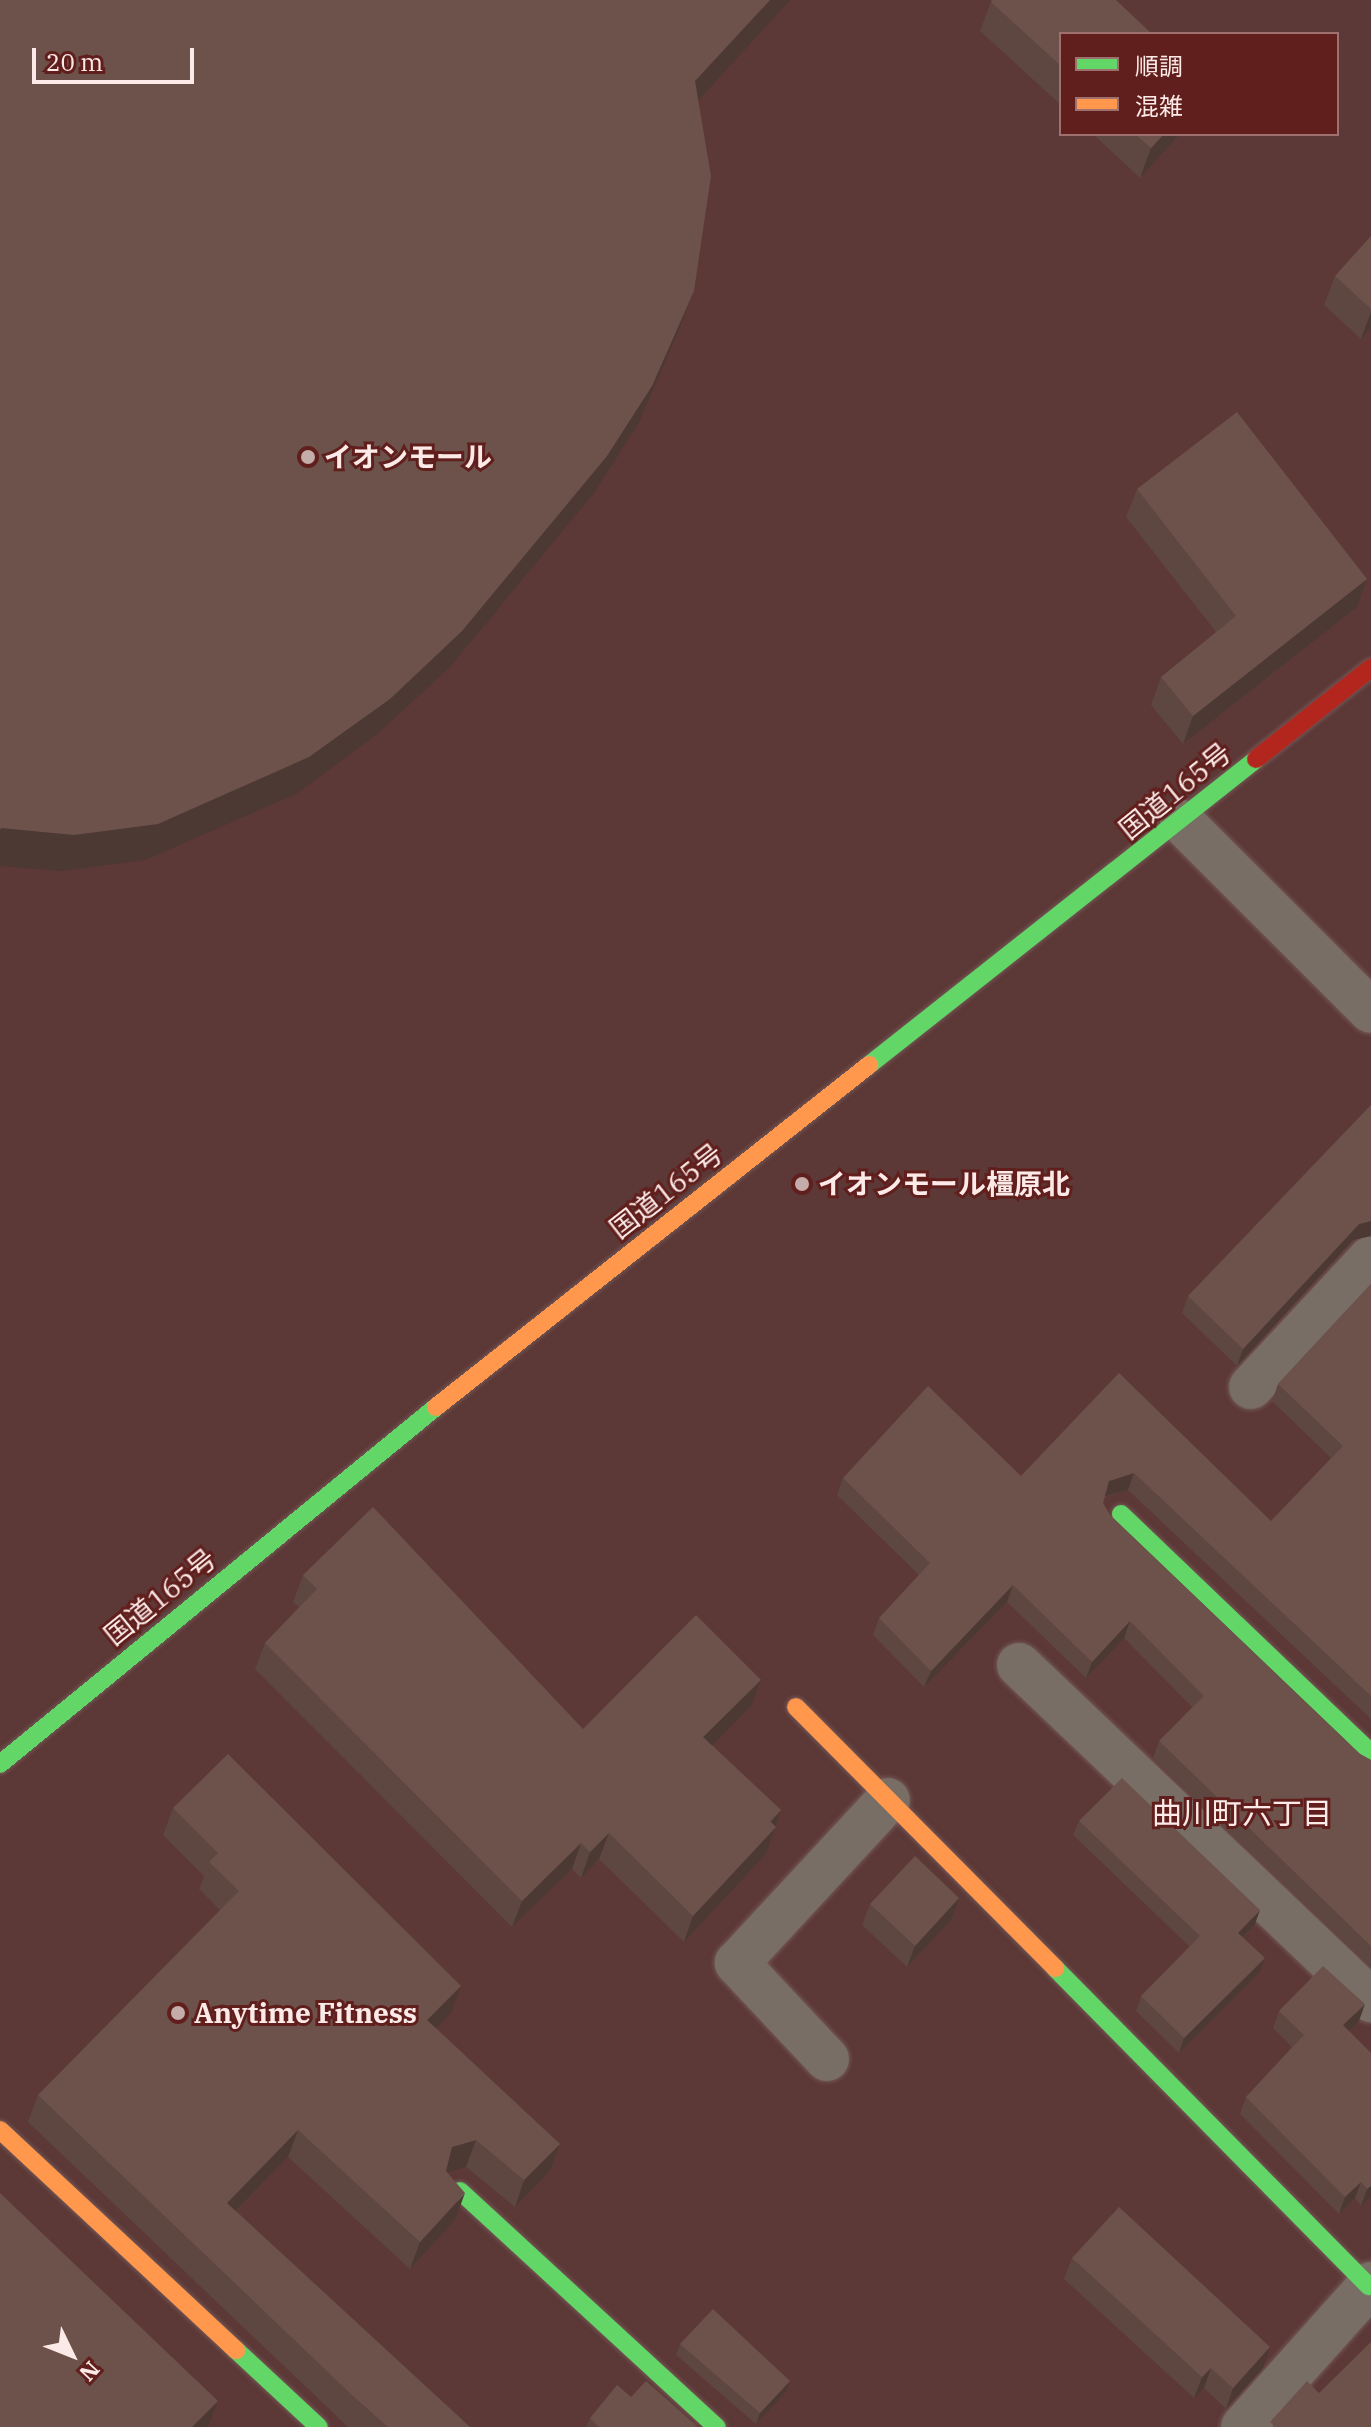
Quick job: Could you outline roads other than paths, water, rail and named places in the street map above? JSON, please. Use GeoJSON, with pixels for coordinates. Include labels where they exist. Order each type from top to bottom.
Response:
{"type":"FeatureCollection","features":[{"type":"Feature","properties":{"kind":"main road","name":"国道165号"},"geometry":{"type":"LineString","coordinates":[[0,1764],[382,1450],[1182,822],[1371,668]]}},
{"type":"Feature","properties":{"kind":"main road"},"geometry":{"type":"LineString","coordinates":[[1121,1514],[1371,1753]]}},
{"type":"Feature","properties":{"kind":"main road"},"geometry":{"type":"LineString","coordinates":[[796,1707],[1370,2285]]}},
{"type":"Feature","properties":{"kind":"main road"},"geometry":{"type":"LineString","coordinates":[[0,2130],[319,2427]]}},
{"type":"Feature","properties":{"kind":"main road"},"geometry":{"type":"LineString","coordinates":[[460,2191],[717,2427]]}},
{"type":"Feature","properties":{"kind":"street"},"geometry":{"type":"LineString","coordinates":[[1182,822],[1371,1011]]}},
{"type":"Feature","properties":{"kind":"street"},"geometry":{"type":"LineString","coordinates":[[1251,1387],[1371,1258]]}},
{"type":"Feature","properties":{"kind":"street"},"geometry":{"type":"LineString","coordinates":[[1019,1665],[1371,2000]]}},
{"type":"Feature","properties":{"kind":"street"},"geometry":{"type":"LineString","coordinates":[[827,2059],[737,1963],[888,1800]]}},
{"type":"Feature","properties":{"kind":"street"},"geometry":{"type":"LineString","coordinates":[[1243,2427],[1370,2285]]}},
{"type":"Feature","properties":{"kind":"place","name":"イオンモール"},"geometry":{"type":"Point","coordinates":[308,457]}},
{"type":"Feature","properties":{"kind":"place","name":"イオンモール橿原北"},"geometry":{"type":"Point","coordinates":[802,1184]}},
{"type":"Feature","properties":{"kind":"place","name":"Anytime Fitness"},"geometry":{"type":"Point","coordinates":[178,2013]}},
{"type":"Feature","properties":{"kind":"district","name":"曲川町六丁目"},"geometry":{"type":"Point","coordinates":[1242,1813]}}]}
